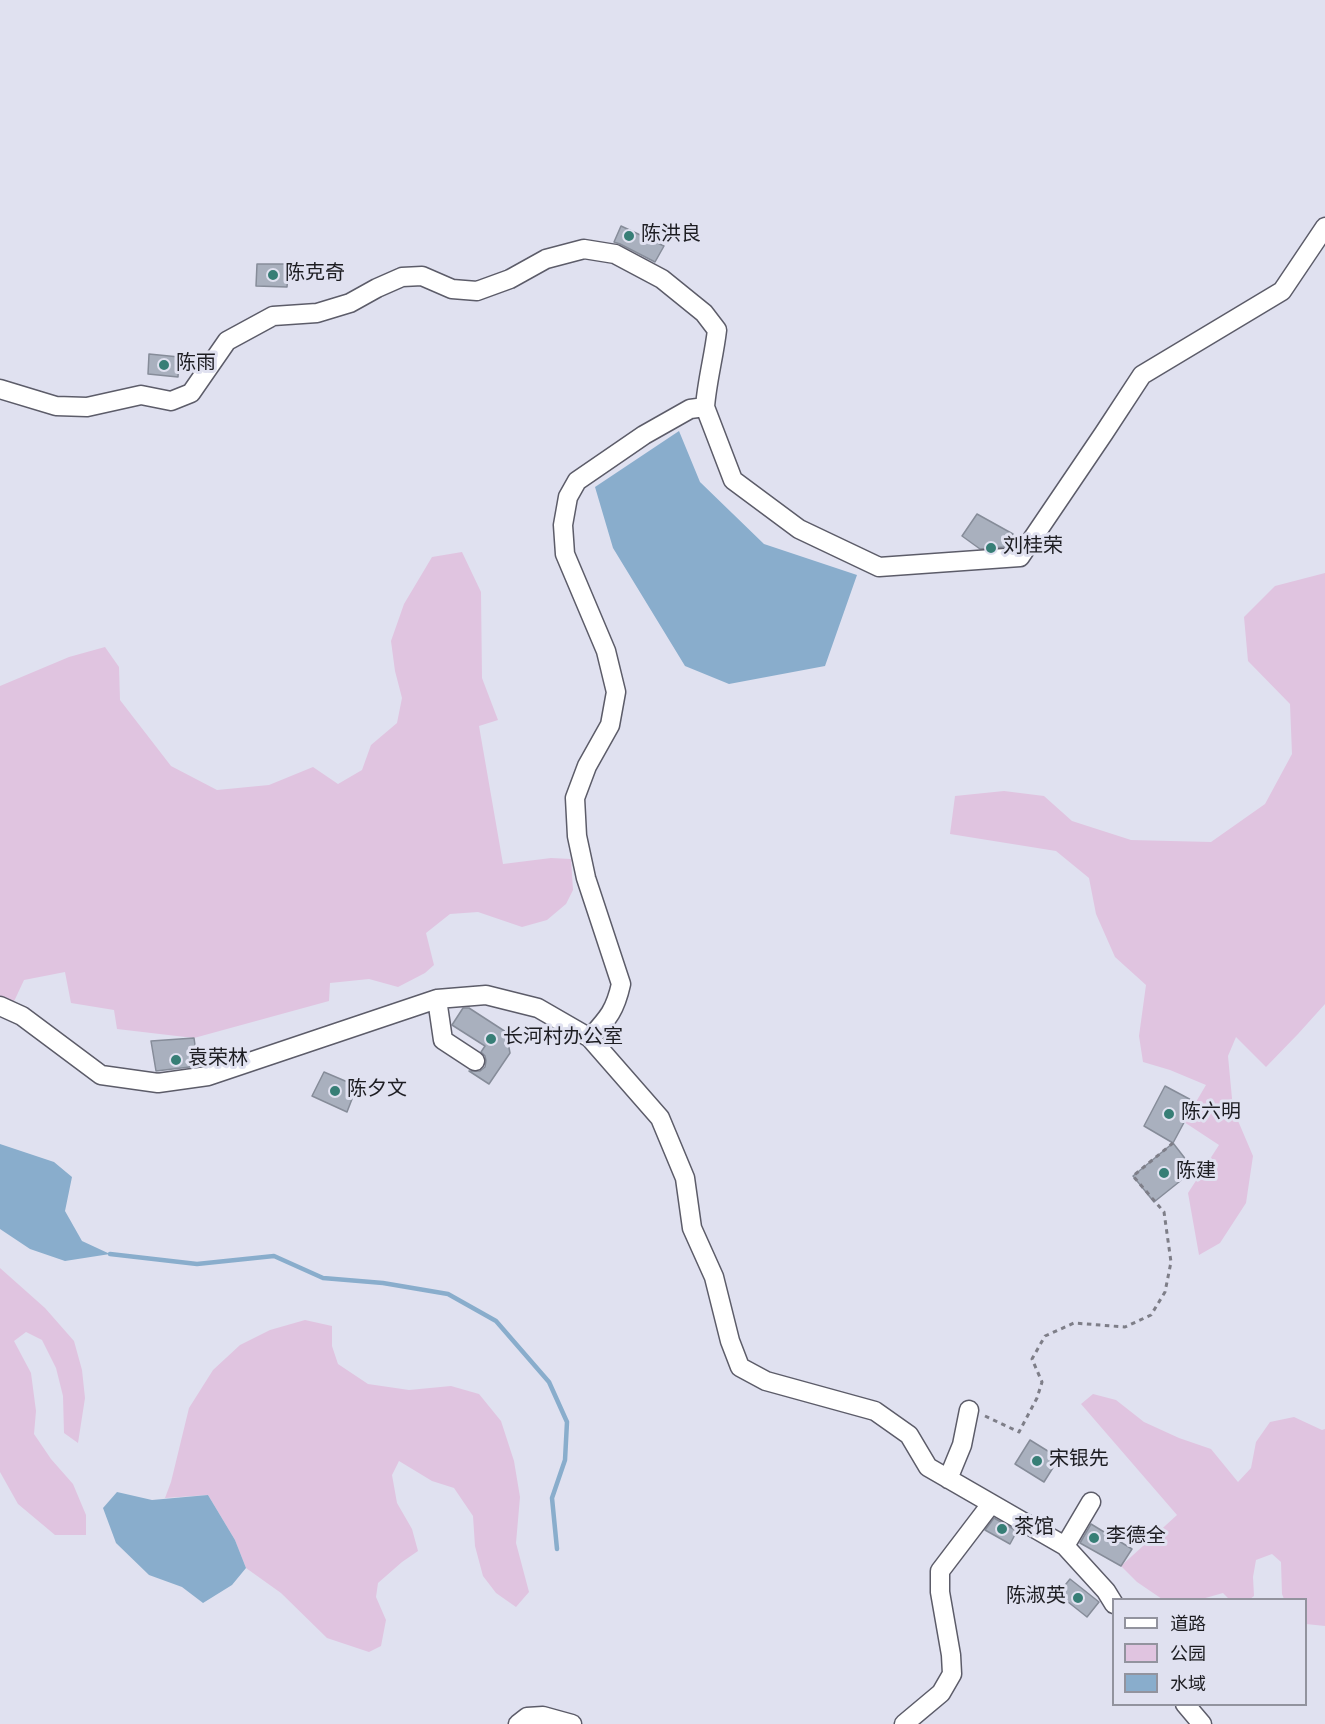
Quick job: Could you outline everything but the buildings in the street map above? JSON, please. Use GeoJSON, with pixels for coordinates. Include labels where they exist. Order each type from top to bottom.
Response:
{"type":"FeatureCollection","features":[{"type":"Feature","properties":{"kind":"street"},"geometry":{"type":"LineString","coordinates":[[0,389],[56,406],[87,407],[141,395],[171,401],[191,393],[227,341],[273,316],[317,313],[350,303],[402,277],[422,276],[452,289],[477,291],[510,279],[546,259],[584,249],[615,254],[662,279],[704,313],[717,330],[715,355],[707,382],[705,407],[733,480],[799,529],[879,567],[1020,557],[1142,375],[1282,291],[1325,227]]}},
{"type":"Feature","properties":{"kind":"street"},"geometry":{"type":"LineString","coordinates":[[590,1038],[611,1015],[621,984],[586,878],[577,836],[575,798],[587,766],[610,725],[616,692],[606,651],[565,554],[563,525],[568,497],[578,481],[644,435],[690,409],[705,407]]}},
{"type":"Feature","properties":{"kind":"street"},"geometry":{"type":"LineString","coordinates":[[0,1006],[22,1016],[101,1075],[158,1083],[208,1076],[437,999],[486,995],[538,1008],[590,1038],[660,1118],[685,1178],[692,1228],[714,1277],[730,1341],[740,1367],[766,1381],[876,1411],[909,1435],[928,1467],[1065,1546],[1107,1591],[1112,1602]]}},
{"type":"Feature","properties":{"kind":"street"},"geometry":{"type":"LineString","coordinates":[[437,999],[443,1040],[476,1061]]}},
{"type":"Feature","properties":{"kind":"street"},"geometry":{"type":"LineString","coordinates":[[948,1479],[962,1445],[969,1410]]}},
{"type":"Feature","properties":{"kind":"street"},"geometry":{"type":"LineString","coordinates":[[1065,1546],[1091,1502]]}},
{"type":"Feature","properties":{"kind":"street"},"geometry":{"type":"LineString","coordinates":[[904,1724],[941,1694],[952,1674],[951,1654],[940,1592],[940,1571],[991,1504]]}},
{"type":"Feature","properties":{"kind":"street"},"geometry":{"type":"LineString","coordinates":[[1187,1706],[1202,1724]]}},
{"type":"Feature","properties":{"kind":"street"},"geometry":{"type":"LineString","coordinates":[[518,1724],[526,1717],[543,1716],[572,1724]]}},
{"type":"Feature","properties":{"kind":"path"},"geometry":{"type":"LineString","coordinates":[[969,1410],[1019,1432],[1037,1398],[1042,1382],[1032,1359],[1045,1336],[1074,1323],[1125,1327],[1151,1315],[1165,1292],[1171,1262],[1164,1212],[1133,1176],[1173,1143]]}},
{"type":"Feature","properties":{"kind":"green space"},"geometry":{"type":"Polygon","coordinates":[[[462,552],[481,592],[482,678],[498,720],[479,726],[503,864],[551,858],[571,859],[573,890],[566,904],[547,920],[522,927],[478,912],[450,914],[426,933],[434,965],[425,973],[398,987],[369,979],[330,983],[329,1001],[194,1038],[117,1029],[114,1010],[71,1003],[65,972],[24,980],[10,1010],[0,1006],[0,686],[69,657],[105,647],[119,667],[120,700],[171,766],[217,790],[269,785],[313,767],[338,784],[362,770],[371,745],[397,723],[402,698],[391,641],[404,604],[432,557],[462,552]]]}},
{"type":"Feature","properties":{"kind":"green space"},"geometry":{"type":"Polygon","coordinates":[[[1325,573],[1325,1004],[1266,1067],[1236,1037],[1228,1056],[1233,1109],[1253,1156],[1246,1203],[1220,1243],[1199,1255],[1188,1193],[1219,1145],[1184,1122],[1206,1085],[1143,1062],[1139,1036],[1146,985],[1115,957],[1096,914],[1089,878],[1056,851],[950,834],[955,796],[1004,791],[1044,796],[1072,821],[1131,840],[1211,842],[1265,804],[1292,754],[1290,704],[1248,661],[1244,617],[1275,586],[1325,573]]]}},
{"type":"Feature","properties":{"kind":"green space"},"geometry":{"type":"Polygon","coordinates":[[[0,1268],[45,1308],[74,1341],[82,1370],[85,1398],[78,1443],[64,1433],[63,1396],[56,1368],[42,1340],[26,1332],[14,1341],[31,1373],[36,1411],[34,1434],[51,1459],[73,1484],[86,1515],[86,1535],[55,1535],[18,1504],[0,1472],[0,1268]]]}},
{"type":"Feature","properties":{"kind":"green space"},"geometry":{"type":"Polygon","coordinates":[[[305,1320],[332,1326],[332,1346],[338,1364],[368,1384],[409,1390],[451,1386],[479,1394],[501,1421],[514,1461],[520,1497],[516,1543],[529,1592],[516,1607],[496,1593],[483,1576],[475,1546],[473,1516],[454,1488],[432,1481],[399,1461],[392,1475],[397,1503],[412,1529],[418,1551],[378,1583],[376,1597],[386,1620],[381,1646],[369,1652],[327,1638],[281,1593],[246,1568],[235,1540],[208,1495],[165,1498],[189,1408],[213,1370],[240,1345],[270,1330],[305,1320]]]}},
{"type":"Feature","properties":{"kind":"green space"},"geometry":{"type":"Polygon","coordinates":[[[1093,1394],[1116,1400],[1144,1422],[1211,1449],[1238,1482],[1251,1468],[1256,1442],[1270,1422],[1294,1417],[1322,1430],[1325,1429],[1325,1626],[1307,1624],[1307,1598],[1284,1598],[1281,1562],[1272,1554],[1256,1560],[1253,1577],[1254,1596],[1251,1598],[1228,1598],[1223,1593],[1206,1598],[1161,1598],[1137,1582],[1121,1566],[1177,1515],[1081,1404],[1093,1394]]]}},
{"type":"Feature","properties":{"kind":"water"},"geometry":{"type":"Polygon","coordinates":[[[679,431],[700,482],[764,544],[857,575],[825,666],[729,684],[685,666],[613,548],[595,487],[679,431]]]}},
{"type":"Feature","properties":{"kind":"water"},"geometry":{"type":"Polygon","coordinates":[[[0,1144],[54,1162],[72,1177],[65,1211],[82,1241],[110,1254],[65,1261],[30,1249],[0,1229],[0,1144]]]}},
{"type":"Feature","properties":{"kind":"water"},"geometry":{"type":"Polygon","coordinates":[[[117,1492],[152,1500],[208,1495],[235,1540],[246,1568],[232,1585],[203,1603],[182,1587],[149,1575],[116,1543],[103,1508],[117,1492]]]}},
{"type":"Feature","properties":{"kind":"waterway"},"geometry":{"type":"LineString","coordinates":[[110,1254],[197,1264],[274,1256],[323,1278],[383,1283],[448,1294],[496,1321],[549,1382],[567,1422],[565,1460],[552,1498],[557,1549]]}},
{"type":"Feature","properties":{"kind":"place","name":"陈洪良"},"geometry":{"type":"Point","coordinates":[629,236]}},
{"type":"Feature","properties":{"kind":"place","name":"陈克奇"},"geometry":{"type":"Point","coordinates":[273,275]}},
{"type":"Feature","properties":{"kind":"place","name":"陈雨"},"geometry":{"type":"Point","coordinates":[164,365]}},
{"type":"Feature","properties":{"kind":"place","name":"刘桂荣"},"geometry":{"type":"Point","coordinates":[991,548]}},
{"type":"Feature","properties":{"kind":"place","name":"长河村办公室"},"geometry":{"type":"Point","coordinates":[491,1039]}},
{"type":"Feature","properties":{"kind":"place","name":"袁荣林"},"geometry":{"type":"Point","coordinates":[176,1060]}},
{"type":"Feature","properties":{"kind":"place","name":"陈夕文"},"geometry":{"type":"Point","coordinates":[335,1091]}},
{"type":"Feature","properties":{"kind":"place","name":"陈六明"},"geometry":{"type":"Point","coordinates":[1169,1114]}},
{"type":"Feature","properties":{"kind":"place","name":"陈建"},"geometry":{"type":"Point","coordinates":[1164,1173]}},
{"type":"Feature","properties":{"kind":"place","name":"宋银先"},"geometry":{"type":"Point","coordinates":[1037,1461]}},
{"type":"Feature","properties":{"kind":"place","name":"茶馆"},"geometry":{"type":"Point","coordinates":[1002,1529]}},
{"type":"Feature","properties":{"kind":"place","name":"李德全"},"geometry":{"type":"Point","coordinates":[1094,1538]}},
{"type":"Feature","properties":{"kind":"place","name":"陈淑英"},"geometry":{"type":"Point","coordinates":[1078,1598]}}]}
